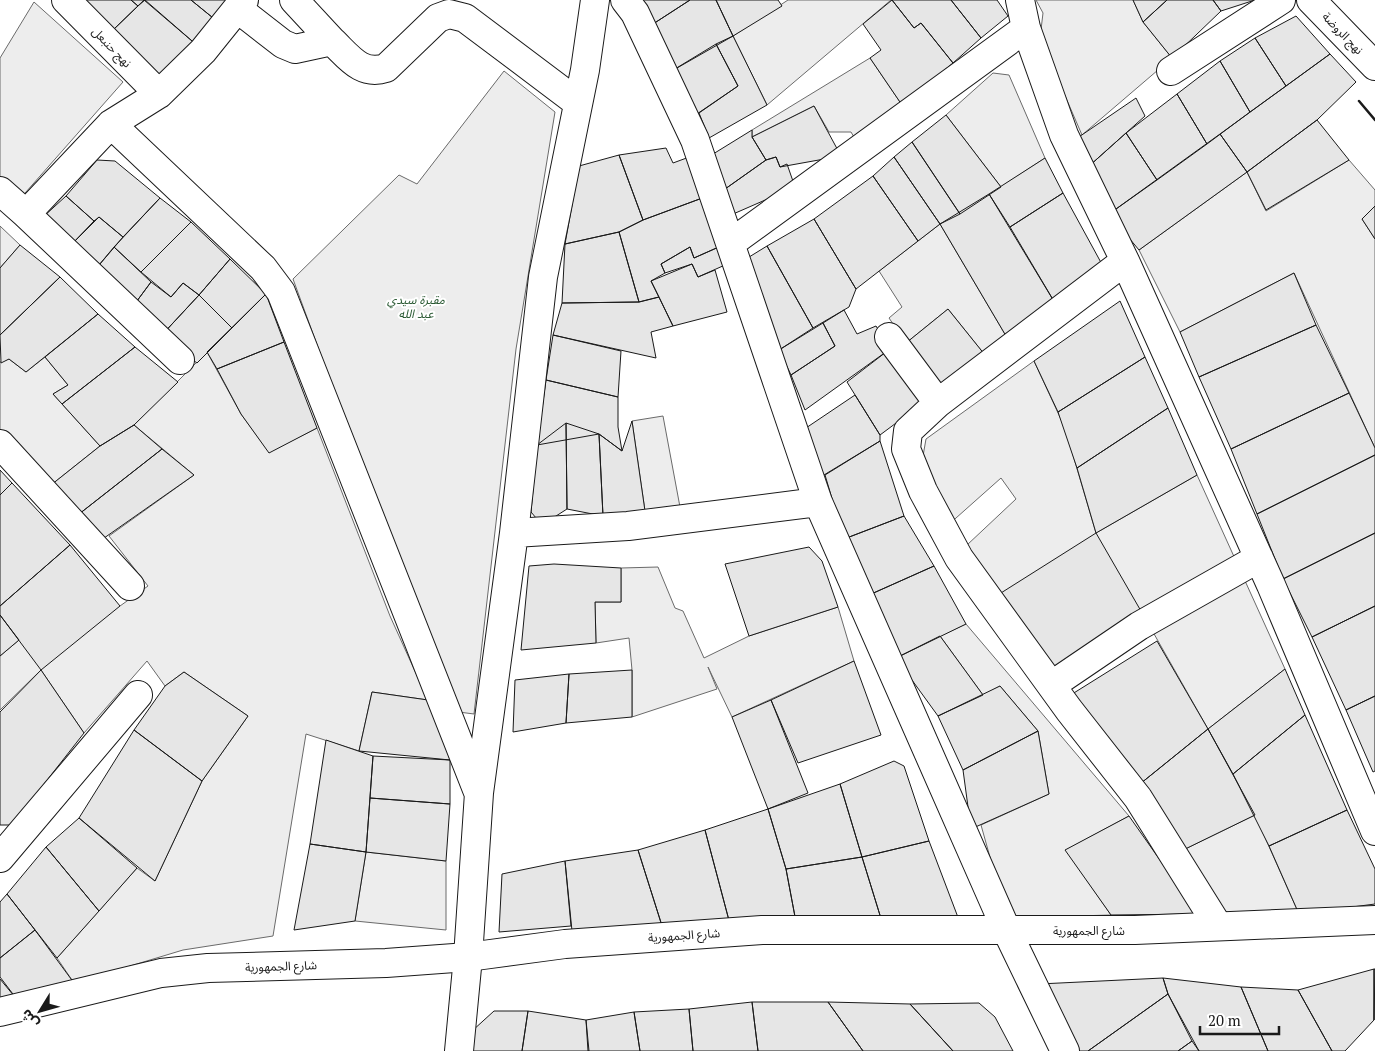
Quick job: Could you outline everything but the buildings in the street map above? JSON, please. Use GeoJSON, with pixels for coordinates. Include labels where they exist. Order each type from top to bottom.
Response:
{"type":"FeatureCollection","features":[{"type":"Feature","properties":{"kind":"street","name":"نهج حنبعل"},"geometry":{"type":"LineString","coordinates":[[66,0],[158,94]]}},
{"type":"Feature","properties":{"kind":"street"},"geometry":{"type":"LineString","coordinates":[[294,0],[360,68],[375,71],[386,68],[438,18],[450,14],[465,18],[578,103]]}},
{"type":"Feature","properties":{"kind":"street"},"geometry":{"type":"LineString","coordinates":[[459,1051],[468,957],[479,793],[514,533],[543,277],[578,103],[595,0]]}},
{"type":"Feature","properties":{"kind":"street"},"geometry":{"type":"LineString","coordinates":[[626,0],[635,13],[695,140],[818,502],[1006,929],[1065,1051]]}},
{"type":"Feature","properties":{"kind":"street"},"geometry":{"type":"LineString","coordinates":[[1020,0],[1026,28],[1064,134],[1125,261],[1259,558],[1375,830]]}},
{"type":"Feature","properties":{"kind":"street"},"geometry":{"type":"LineString","coordinates":[[1171,71],[1281,0]]}},
{"type":"Feature","properties":{"kind":"street","name":"نهج الروضة"},"geometry":{"type":"LineString","coordinates":[[1311,0],[1375,66]]}},
{"type":"Feature","properties":{"kind":"street"},"geometry":{"type":"LineString","coordinates":[[26,214],[111,124],[158,94],[203,51],[241,5],[283,44],[296,49],[332,41]]}},
{"type":"Feature","properties":{"kind":"street"},"geometry":{"type":"LineString","coordinates":[[731,243],[1026,28]]}},
{"type":"Feature","properties":{"kind":"street"},"geometry":{"type":"LineString","coordinates":[[111,124],[256,261],[281,292],[479,793]]}},
{"type":"Feature","properties":{"kind":"street"},"geometry":{"type":"LineString","coordinates":[[0,191],[180,360]]}},
{"type":"Feature","properties":{"kind":"street"},"geometry":{"type":"LineString","coordinates":[[1125,261],[938,404],[908,431],[906,448],[923,490],[959,558],[1138,798],[1218,926]]}},
{"type":"Feature","properties":{"kind":"street"},"geometry":{"type":"LineString","coordinates":[[889,337],[938,404]]}},
{"type":"Feature","properties":{"kind":"street"},"geometry":{"type":"LineString","coordinates":[[0,444],[130,586]]}},
{"type":"Feature","properties":{"kind":"street"},"geometry":{"type":"LineString","coordinates":[[514,533],[628,526],[818,502]]}},
{"type":"Feature","properties":{"kind":"street"},"geometry":{"type":"LineString","coordinates":[[1052,685],[1139,626],[1259,558]]}},
{"type":"Feature","properties":{"kind":"street"},"geometry":{"type":"LineString","coordinates":[[0,857],[138,695]]}},
{"type":"Feature","properties":{"kind":"street","name":"شارع الجمهورية"},"geometry":{"type":"LineString","coordinates":[[0,1012],[170,972],[208,968],[386,963],[468,957],[574,944],[762,930],[1135,930],[1375,920]]}},
{"type":"Feature","properties":{"kind":"shaded area"},"geometry":{"type":"Polygon","coordinates":[[[788,0],[891,0],[767,105],[733,36],[788,0]]]}},
{"type":"Feature","properties":{"kind":"shaded area"},"geometry":{"type":"Polygon","coordinates":[[[1036,0],[1133,0],[1143,22],[1172,58],[1082,135],[1040,38],[1043,13],[1036,0]]]}},
{"type":"Feature","properties":{"kind":"shaded area"},"geometry":{"type":"Polygon","coordinates":[[[34,2],[123,82],[18,201],[0,185],[0,58],[34,2]]]}},
{"type":"Feature","properties":{"kind":"shaded area"},"geometry":{"type":"Polygon","coordinates":[[[870,58],[902,105],[858,144],[851,132],[829,132],[814,106],[752,137],[752,130],[870,58]]]}},
{"type":"Feature","properties":{"kind":"shaded area","name":"مقبرة سيدي عبد الله"},"geometry":{"type":"Polygon","coordinates":[[[504,71],[555,112],[516,349],[474,714],[451,711],[293,279],[399,175],[417,184],[504,71]]]}},
{"type":"Feature","properties":{"kind":"shaded area"},"geometry":{"type":"Polygon","coordinates":[[[993,73],[1009,75],[1045,158],[1001,187],[946,115],[993,73]]]}},
{"type":"Feature","properties":{"kind":"shaded area"},"geometry":{"type":"Polygon","coordinates":[[[1349,160],[1375,190],[1375,206],[1362,219],[1375,239],[1375,448],[1294,273],[1180,332],[1139,250],[1247,172],[1266,211],[1349,160]]]}},
{"type":"Feature","properties":{"kind":"shaded area"},"geometry":{"type":"Polygon","coordinates":[[[940,224],[1009,341],[985,355],[948,309],[906,343],[889,318],[902,307],[879,271],[940,224]]]}},
{"type":"Feature","properties":{"kind":"shaded area"},"geometry":{"type":"Polygon","coordinates":[[[0,226],[20,245],[0,268],[0,226]]]}},
{"type":"Feature","properties":{"kind":"shaded area"},"geometry":{"type":"Polygon","coordinates":[[[207,352],[241,414],[269,452],[317,428],[390,616],[428,700],[372,692],[359,751],[306,734],[273,936],[183,950],[74,983],[57,958],[137,868],[155,881],[202,781],[248,716],[184,672],[165,686],[147,661],[84,733],[41,670],[0,710],[0,656],[19,640],[120,606],[148,586],[109,536],[194,475],[134,425],[207,352]]]}},
{"type":"Feature","properties":{"kind":"shaded area"},"geometry":{"type":"Polygon","coordinates":[[[45,357],[68,385],[53,394],[100,446],[46,489],[0,440],[0,362],[9,359],[26,372],[45,357]]]}},
{"type":"Feature","properties":{"kind":"shaded area"},"geometry":{"type":"Polygon","coordinates":[[[1034,361],[1065,428],[1096,533],[1197,475],[1285,669],[1208,729],[1145,618],[993,598],[967,545],[1016,499],[1001,478],[947,526],[923,456],[926,439],[1034,361]]]}},
{"type":"Feature","properties":{"kind":"shaded area"},"geometry":{"type":"Polygon","coordinates":[[[663,416],[680,507],[645,511],[632,421],[663,416]]]}},
{"type":"Feature","properties":{"kind":"shaded area"},"geometry":{"type":"Polygon","coordinates":[[[658,567],[675,608],[683,611],[704,658],[749,636],[838,607],[854,661],[732,717],[708,667],[717,689],[632,717],[632,670],[629,638],[596,643],[595,602],[621,602],[621,568],[658,567]]]}},
{"type":"Feature","properties":{"kind":"shaded area"},"geometry":{"type":"Polygon","coordinates":[[[966,624],[1129,816],[1066,850],[1111,915],[1007,918],[981,825],[1049,794],[1038,731],[1000,686],[983,695],[940,636],[966,624]]]}},
{"type":"Feature","properties":{"kind":"shaded area"},"geometry":{"type":"Polygon","coordinates":[[[1255,815],[1299,914],[1223,915],[1179,852],[1255,815]]]}},
{"type":"Feature","properties":{"kind":"shaded area"},"geometry":{"type":"Polygon","coordinates":[[[366,852],[446,861],[446,930],[355,921],[366,852]]]}},
{"type":"Feature","properties":{"kind":"wall"},"geometry":{"type":"LineString","coordinates":[[1359,101],[1375,120]]}}]}
